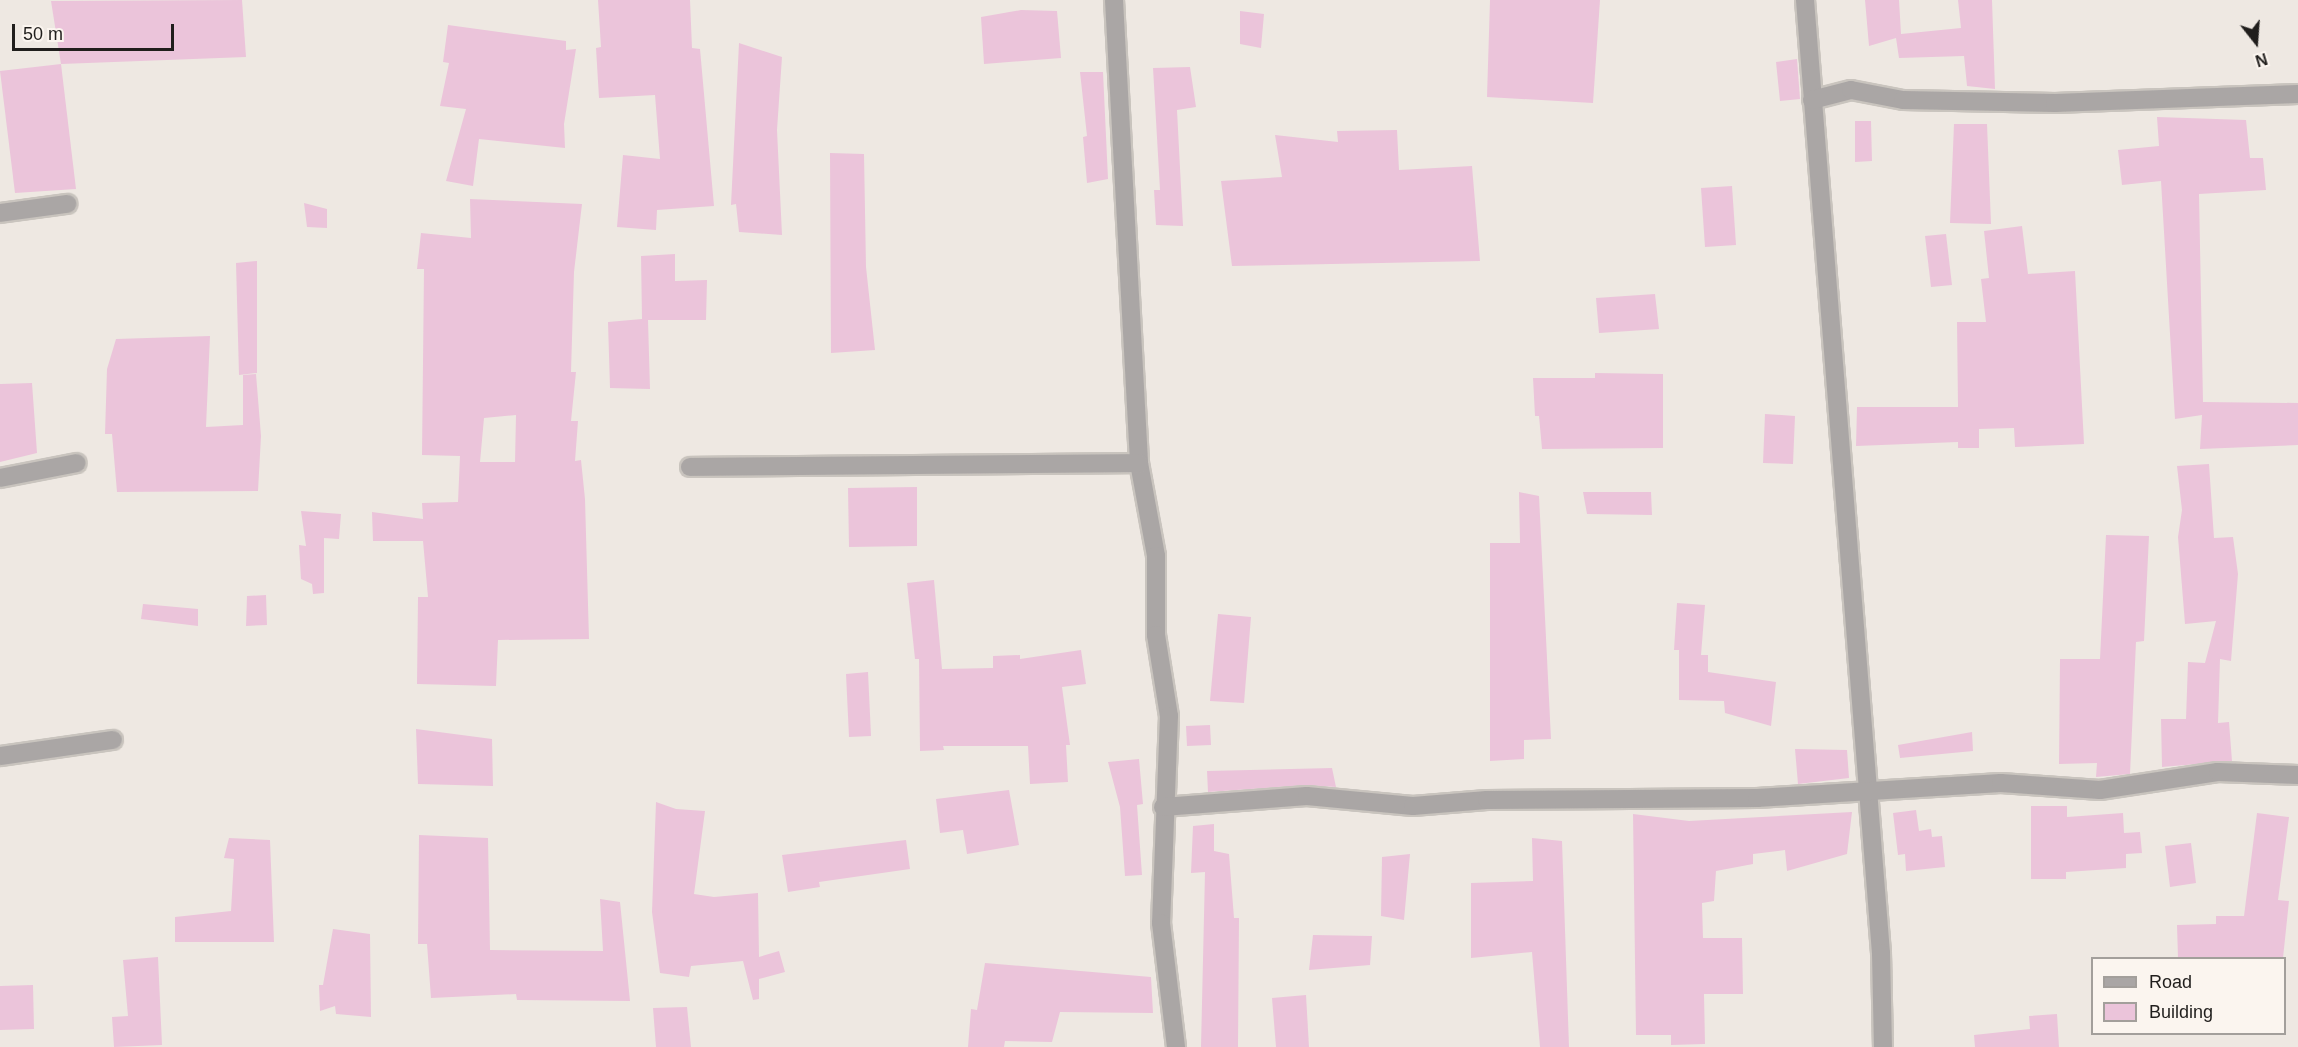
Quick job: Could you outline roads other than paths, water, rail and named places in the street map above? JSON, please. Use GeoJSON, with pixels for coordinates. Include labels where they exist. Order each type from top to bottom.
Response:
{"type":"FeatureCollection","features":[{"type":"Feature","properties":{"kind":"street"},"geometry":{"type":"LineString","coordinates":[[1114,0],[1139,463],[1156,556],[1156,635],[1169,716],[1163,807],[1161,923],[1176,1047]]}},
{"type":"Feature","properties":{"kind":"street"},"geometry":{"type":"LineString","coordinates":[[1805,0],[1866,789],[1881,953],[1883,1047]]}},
{"type":"Feature","properties":{"kind":"street"},"geometry":{"type":"LineString","coordinates":[[1812,100],[1851,90],[1903,100],[2055,103],[2298,94]]}},
{"type":"Feature","properties":{"kind":"street"},"geometry":{"type":"LineString","coordinates":[[0,213],[67,204]]}},
{"type":"Feature","properties":{"kind":"street"},"geometry":{"type":"LineString","coordinates":[[0,478],[77,463]]}},
{"type":"Feature","properties":{"kind":"street"},"geometry":{"type":"LineString","coordinates":[[690,467],[1139,463]]}},
{"type":"Feature","properties":{"kind":"street"},"geometry":{"type":"LineString","coordinates":[[0,756],[113,740]]}},
{"type":"Feature","properties":{"kind":"street"},"geometry":{"type":"LineString","coordinates":[[1163,807],[1307,796],[1413,806],[1486,800],[1757,798],[1866,789],[1925,789],[2001,783],[2100,790],[2218,772],[2298,775]]}}]}
